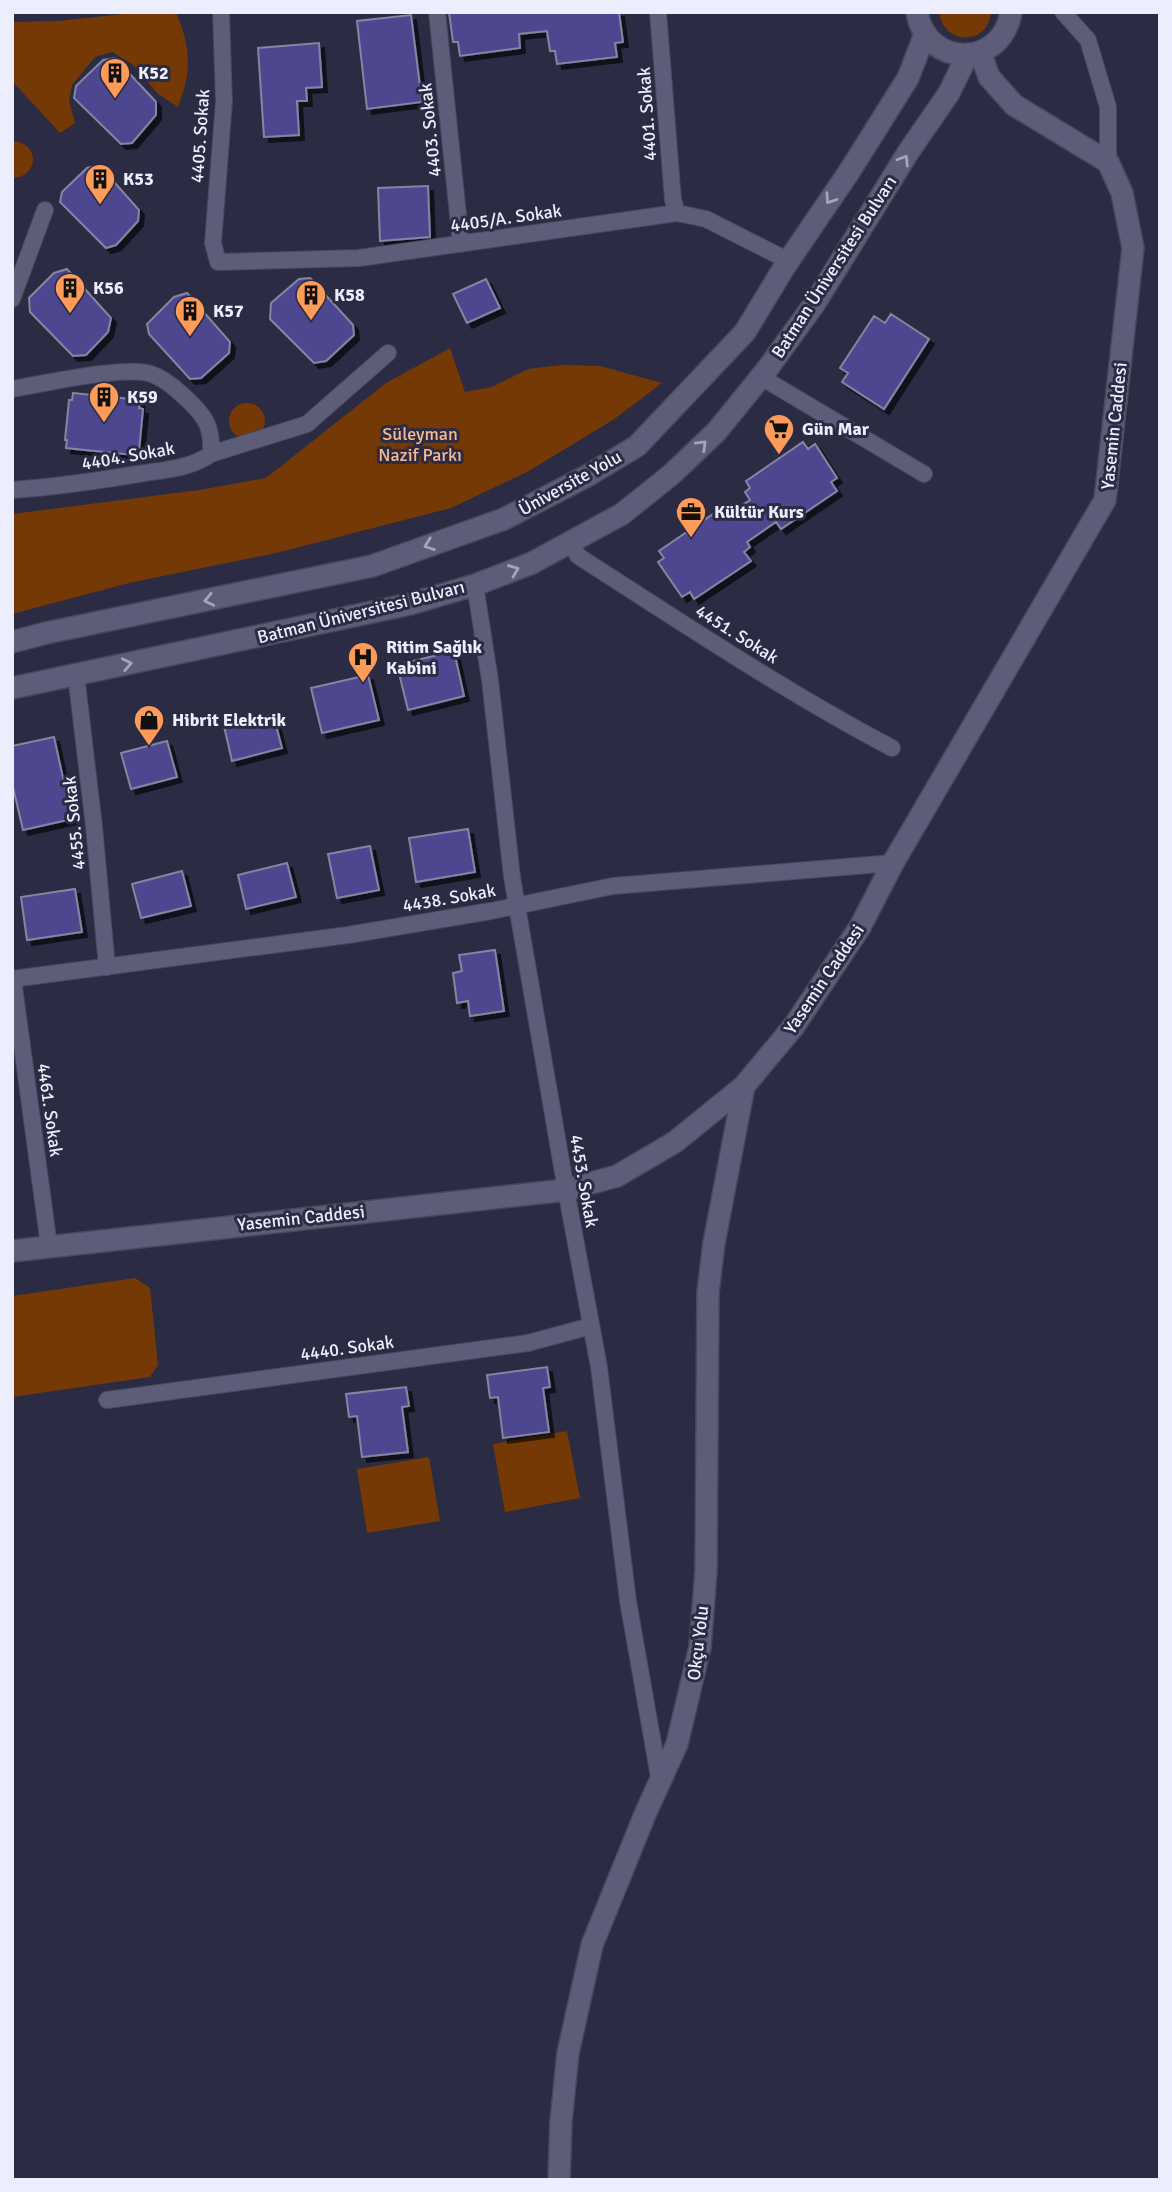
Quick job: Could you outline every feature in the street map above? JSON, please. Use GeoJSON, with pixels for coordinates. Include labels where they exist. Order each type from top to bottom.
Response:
{"type":"FeatureCollection","features":[{"type":"Feature","properties":{"kind":"street","name":"4405. Sokak"},"geometry":{"type":"LineString","coordinates":[[218,262],[213,243],[224,101],[221,12]]}},
{"type":"Feature","properties":{"kind":"street","name":"4403. Sokak"},"geometry":{"type":"LineString","coordinates":[[437,12],[461,244]]}},
{"type":"Feature","properties":{"kind":"street","name":"4401. Sokak"},"geometry":{"type":"LineString","coordinates":[[658,12],[673,200],[677,213]]}},
{"type":"Feature","properties":{"kind":"street"},"geometry":{"type":"LineString","coordinates":[[916,20],[934,44],[946,51],[974,53],[996,43],[1004,33],[1011,12]]}},
{"type":"Feature","properties":{"kind":"street"},"geometry":{"type":"LineString","coordinates":[[1063,12],[1087,40],[1108,107],[1108,162]]}},
{"type":"Feature","properties":{"kind":"street","name":"Üniversite Yolu"},"geometry":{"type":"LineString","coordinates":[[12,642],[372,566],[504,519],[587,476],[637,446],[745,332],[908,78],[916,20]]}},
{"type":"Feature","properties":{"kind":"street"},"geometry":{"type":"LineString","coordinates":[[974,53],[989,77],[1014,105],[1108,162]]}},
{"type":"Feature","properties":{"kind":"street","name":"Batman Üniversitesi Bulvarı"},"geometry":{"type":"LineString","coordinates":[[12,688],[410,604],[475,585],[532,563],[622,513],[672,474],[717,431],[761,377],[815,303],[909,151],[974,53]]}},
{"type":"Feature","properties":{"kind":"street","name":"Yasemin Caddesi"},"geometry":{"type":"LineString","coordinates":[[12,1251],[566,1189],[617,1176],[675,1142],[744,1086],[794,1026],[853,938],[893,863],[1105,500],[1133,248],[1122,193],[1108,162]]}},
{"type":"Feature","properties":{"kind":"street"},"geometry":{"type":"LineString","coordinates":[[12,299],[45,211]]}},
{"type":"Feature","properties":{"kind":"street","name":"4405/A. Sokak"},"geometry":{"type":"LineString","coordinates":[[218,262],[359,258],[677,213],[706,219],[789,261]]}},
{"type":"Feature","properties":{"kind":"street","name":"4404. Sokak"},"geometry":{"type":"LineString","coordinates":[[12,490],[72,485],[177,468],[211,454],[307,424],[388,353]]}},
{"type":"Feature","properties":{"kind":"street"},"geometry":{"type":"LineString","coordinates":[[12,388],[124,371],[150,373],[174,387],[205,416],[211,454]]}},
{"type":"Feature","properties":{"kind":"street"},"geometry":{"type":"LineString","coordinates":[[761,377],[924,474]]}},
{"type":"Feature","properties":{"kind":"street","name":"4451. Sokak"},"geometry":{"type":"LineString","coordinates":[[571,542],[578,556],[838,719],[892,748]]}},
{"type":"Feature","properties":{"kind":"street","name":"4453. Sokak"},"geometry":{"type":"LineString","coordinates":[[475,585],[490,680],[502,802],[517,906],[599,1367],[628,1601],[660,1783]]}},
{"type":"Feature","properties":{"kind":"street","name":"4455. Sokak"},"geometry":{"type":"LineString","coordinates":[[76,675],[107,967]]}},
{"type":"Feature","properties":{"kind":"street","name":"4438. Sokak"},"geometry":{"type":"LineString","coordinates":[[13,979],[348,935],[517,906],[613,886],[893,863]]}},
{"type":"Feature","properties":{"kind":"street","name":"4461. Sokak"},"geometry":{"type":"LineString","coordinates":[[13,979],[49,1246]]}},
{"type":"Feature","properties":{"kind":"street","name":"Okçu Yolu"},"geometry":{"type":"LineString","coordinates":[[559,2180],[561,2121],[568,2053],[592,1945],[677,1744],[700,1647],[705,1571],[708,1292],[714,1243],[744,1086]]}},
{"type":"Feature","properties":{"kind":"street","name":"4440. Sokak"},"geometry":{"type":"LineString","coordinates":[[107,1400],[528,1343],[592,1326]]}},
{"type":"Feature","properties":{"kind":"green space"},"geometry":{"type":"Polygon","coordinates":[[[142,12],[176,12],[181,25],[188,60],[186,82],[178,107],[157,93],[132,64],[112,52],[95,57],[72,85],[69,101],[75,123],[60,133],[12,81],[12,22],[58,21],[142,12]]]}},
{"type":"Feature","properties":{"kind":"green space"},"geometry":{"type":"Polygon","coordinates":[[[939,12],[991,12],[982,31],[966,38],[949,31],[939,12]]]}},
{"type":"Feature","properties":{"kind":"green space"},"geometry":{"type":"Polygon","coordinates":[[[12,141],[28,147],[33,160],[28,172],[12,178],[12,141]]]}},
{"type":"Feature","properties":{"kind":"green space","name":"Süleyman Nazif Parkı"},"geometry":{"type":"Polygon","coordinates":[[[450,348],[465,392],[492,387],[528,369],[561,365],[600,366],[662,383],[613,420],[527,472],[451,508],[276,553],[129,583],[12,614],[12,514],[199,490],[266,478],[386,383],[450,348]]]}},
{"type":"Feature","properties":{"kind":"green space"},"geometry":{"type":"Polygon","coordinates":[[[247,403],[260,408],[265,421],[260,434],[247,439],[234,434],[229,421],[234,408],[247,403]]]}},
{"type":"Feature","properties":{"kind":"green space"},"geometry":{"type":"Polygon","coordinates":[[[135,1278],[150,1288],[158,1365],[150,1377],[12,1397],[12,1296],[135,1278]]]}},
{"type":"Feature","properties":{"kind":"green space"},"geometry":{"type":"Polygon","coordinates":[[[567,1431],[580,1498],[505,1512],[493,1444],[567,1431]]]}},
{"type":"Feature","properties":{"kind":"green space"},"geometry":{"type":"Polygon","coordinates":[[[429,1457],[440,1521],[367,1533],[357,1469],[429,1457]]]}},
{"type":"Feature","properties":{"kind":"building"},"geometry":{"type":"Polygon","coordinates":[[[449,12],[619,12],[623,42],[615,43],[617,57],[557,64],[555,51],[550,51],[547,31],[519,34],[520,48],[460,56],[458,42],[453,42],[449,12]]]}},
{"type":"Feature","properties":{"kind":"building"},"geometry":{"type":"Polygon","coordinates":[[[411,15],[422,102],[367,109],[357,21],[411,15]]]}},
{"type":"Feature","properties":{"kind":"building"},"geometry":{"type":"Polygon","coordinates":[[[319,43],[322,87],[306,88],[307,101],[297,101],[299,135],[264,137],[258,48],[319,43]]]}},
{"type":"Feature","properties":{"kind":"building","name":"K52"},"geometry":{"type":"Polygon","coordinates":[[[115,58],[156,102],[156,115],[132,143],[121,144],[74,98],[76,86],[103,60],[115,58]]]}},
{"type":"Feature","properties":{"kind":"building","name":"K53"},"geometry":{"type":"Polygon","coordinates":[[[99,165],[139,210],[138,221],[116,245],[106,248],[60,202],[62,192],[87,168],[99,165]]]}},
{"type":"Feature","properties":{"kind":"building"},"geometry":{"type":"Polygon","coordinates":[[[428,186],[430,237],[380,241],[378,188],[428,186]]]}},
{"type":"Feature","properties":{"kind":"building","name":"K56"},"geometry":{"type":"Polygon","coordinates":[[[67,269],[111,318],[108,332],[86,355],[73,356],[30,312],[29,298],[54,273],[67,269]]]}},
{"type":"Feature","properties":{"kind":"building","name":"K58"},"geometry":{"type":"Polygon","coordinates":[[[310,278],[353,325],[354,335],[326,361],[314,363],[270,319],[271,303],[299,279],[310,278]]]}},
{"type":"Feature","properties":{"kind":"building"},"geometry":{"type":"Polygon","coordinates":[[[486,279],[500,308],[467,323],[453,294],[486,279]]]}},
{"type":"Feature","properties":{"kind":"building","name":"K57"},"geometry":{"type":"Polygon","coordinates":[[[187,293],[230,342],[229,353],[201,378],[190,379],[149,334],[147,324],[174,297],[187,293]]]}},
{"type":"Feature","properties":{"kind":"building"},"geometry":{"type":"Polygon","coordinates":[[[891,314],[929,339],[884,409],[842,382],[848,373],[840,368],[874,316],[885,323],[891,314]]]}},
{"type":"Feature","properties":{"kind":"building","name":"K59"},"geometry":{"type":"Polygon","coordinates":[[[73,393],[140,400],[139,408],[143,409],[139,451],[134,451],[134,455],[66,448],[69,400],[72,400],[73,393]]]}},
{"type":"Feature","properties":{"kind":"building"},"geometry":{"type":"Polygon","coordinates":[[[803,442],[808,449],[815,444],[837,478],[831,482],[837,491],[781,529],[776,522],[747,542],[750,547],[744,552],[751,561],[694,599],[690,592],[682,597],[658,562],[664,558],[659,551],[716,512],[721,519],[750,500],[745,492],[750,488],[746,481],[803,442]]]}},
{"type":"Feature","properties":{"kind":"building"},"geometry":{"type":"Polygon","coordinates":[[[454,651],[464,696],[408,710],[397,665],[454,651]]]}},
{"type":"Feature","properties":{"kind":"building"},"geometry":{"type":"Polygon","coordinates":[[[368,675],[379,720],[322,733],[311,688],[368,675]]]}},
{"type":"Feature","properties":{"kind":"building"},"geometry":{"type":"Polygon","coordinates":[[[273,714],[282,748],[232,761],[224,726],[273,714]]]}},
{"type":"Feature","properties":{"kind":"building"},"geometry":{"type":"Polygon","coordinates":[[[54,737],[72,819],[23,830],[12,783],[12,746],[54,737]]]}},
{"type":"Feature","properties":{"kind":"building"},"geometry":{"type":"Polygon","coordinates":[[[167,741],[177,777],[131,789],[121,753],[167,741]]]}},
{"type":"Feature","properties":{"kind":"building"},"geometry":{"type":"Polygon","coordinates":[[[468,829],[475,872],[416,882],[409,838],[468,829]]]}},
{"type":"Feature","properties":{"kind":"building"},"geometry":{"type":"Polygon","coordinates":[[[370,846],[379,890],[337,898],[328,854],[370,846]]]}},
{"type":"Feature","properties":{"kind":"building"},"geometry":{"type":"Polygon","coordinates":[[[287,863],[296,897],[246,909],[238,875],[287,863]]]}},
{"type":"Feature","properties":{"kind":"building"},"geometry":{"type":"Polygon","coordinates":[[[182,871],[191,906],[141,918],[132,884],[182,871]]]}},
{"type":"Feature","properties":{"kind":"building"},"geometry":{"type":"Polygon","coordinates":[[[75,889],[82,932],[27,940],[21,897],[75,889]]]}},
{"type":"Feature","properties":{"kind":"building"},"geometry":{"type":"Polygon","coordinates":[[[495,950],[504,1011],[470,1016],[468,1001],[457,1003],[453,973],[462,971],[459,955],[495,950]]]}},
{"type":"Feature","properties":{"kind":"building"},"geometry":{"type":"Polygon","coordinates":[[[547,1367],[550,1387],[543,1388],[549,1432],[503,1438],[498,1397],[490,1398],[487,1375],[547,1367]]]}},
{"type":"Feature","properties":{"kind":"building"},"geometry":{"type":"Polygon","coordinates":[[[406,1387],[409,1406],[402,1407],[408,1452],[362,1457],[357,1416],[349,1417],[346,1394],[406,1387]]]}},
{"type":"Feature","properties":{"kind":"place","name":"K52"},"geometry":{"type":"Point","coordinates":[115,100]}},
{"type":"Feature","properties":{"kind":"place","name":"K53"},"geometry":{"type":"Point","coordinates":[100,206]}},
{"type":"Feature","properties":{"kind":"place","name":"K56"},"geometry":{"type":"Point","coordinates":[70,315]}},
{"type":"Feature","properties":{"kind":"place","name":"K58"},"geometry":{"type":"Point","coordinates":[311,322]}},
{"type":"Feature","properties":{"kind":"place","name":"K57"},"geometry":{"type":"Point","coordinates":[190,338]}},
{"type":"Feature","properties":{"kind":"place","name":"K59"},"geometry":{"type":"Point","coordinates":[104,424]}},
{"type":"Feature","properties":{"kind":"place","name":"Gün Mar"},"geometry":{"type":"Point","coordinates":[779,456]}},
{"type":"Feature","properties":{"kind":"place","name":"Kültür Kurs"},"geometry":{"type":"Point","coordinates":[691,539]}},
{"type":"Feature","properties":{"kind":"place","name":"Ritim Sağlık Kabini"},"geometry":{"type":"Point","coordinates":[363,684]}},
{"type":"Feature","properties":{"kind":"place","name":"Hibrit Elektrik"},"geometry":{"type":"Point","coordinates":[149,747]}}]}
